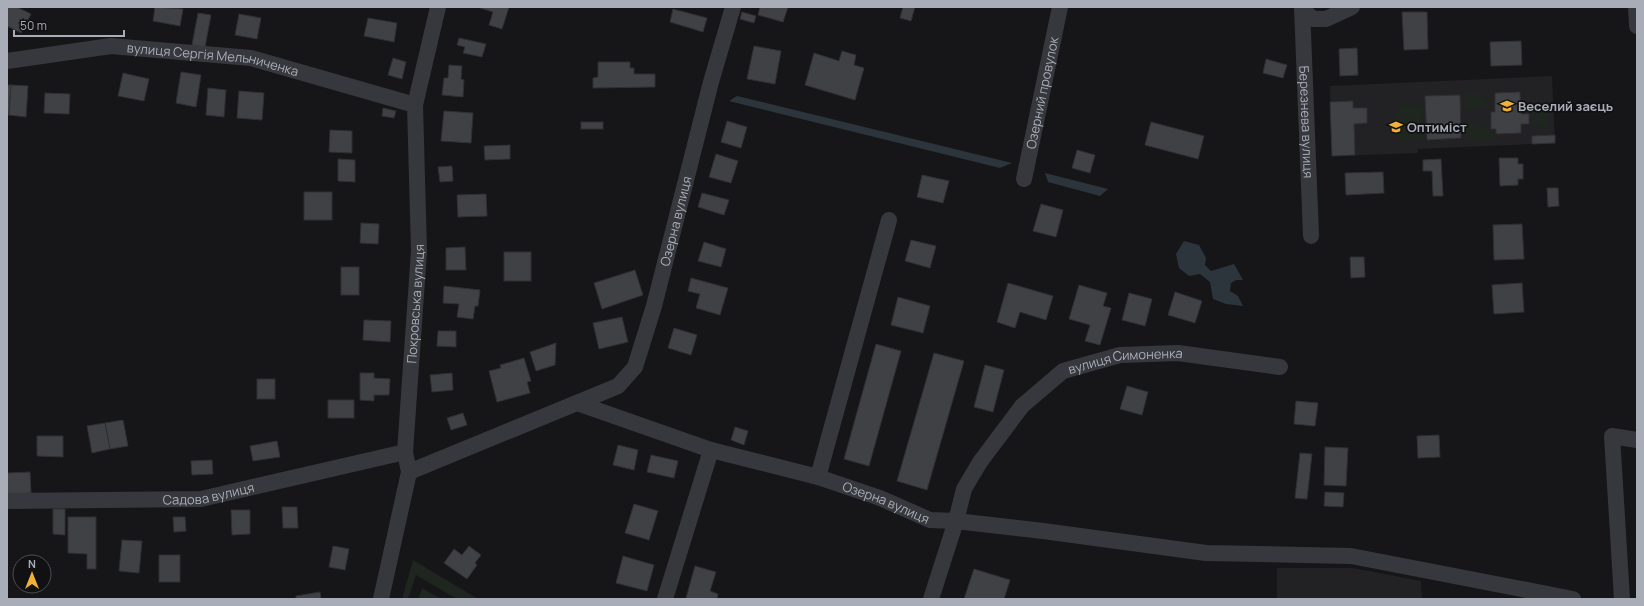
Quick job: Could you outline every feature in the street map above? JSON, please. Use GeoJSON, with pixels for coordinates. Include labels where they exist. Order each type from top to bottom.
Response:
{"type":"FeatureCollection","features":[{"type":"Feature","properties":{"kind":"street","name":"Покровська вулиця"},"geometry":{"type":"LineString","coordinates":[[381,599],[409,472],[405,452],[419,250],[415,105],[438,7]]}},
{"type":"Feature","properties":{"kind":"street","name":"Озерна вулиця"},"geometry":{"type":"LineString","coordinates":[[409,472],[618,386],[635,367],[654,306],[711,82],[733,7]]}},
{"type":"Feature","properties":{"kind":"street","name":"Озерний провулок"},"geometry":{"type":"LineString","coordinates":[[1024,179],[1060,7]]}},
{"type":"Feature","properties":{"kind":"street","name":"Березнева вулиця"},"geometry":{"type":"LineString","coordinates":[[1302,8],[1313,19],[1326,19],[1352,7]]}},
{"type":"Feature","properties":{"kind":"street"},"geometry":{"type":"LineString","coordinates":[[1636,7],[1637,26]]}},
{"type":"Feature","properties":{"kind":"street","name":"Березнева вулиця"},"geometry":{"type":"LineString","coordinates":[[1302,8],[1311,236]]}},
{"type":"Feature","properties":{"kind":"street","name":"вулиця Сергія Мельниченка"},"geometry":{"type":"LineString","coordinates":[[7,61],[111,46],[251,58],[415,105]]}},
{"type":"Feature","properties":{"kind":"street"},"geometry":{"type":"LineString","coordinates":[[818,477],[889,220]]}},
{"type":"Feature","properties":{"kind":"street","name":"вулиця Симоненка"},"geometry":{"type":"LineString","coordinates":[[931,599],[956,521],[964,489],[980,462],[1022,406],[1064,370],[1120,355],[1178,353],[1280,367]]}},
{"type":"Feature","properties":{"kind":"street","name":"Озерна вулиця"},"geometry":{"type":"LineString","coordinates":[[577,403],[711,450],[818,477],[880,498],[930,520],[956,521],[1206,553],[1350,556],[1573,599]]}},
{"type":"Feature","properties":{"kind":"street"},"geometry":{"type":"LineString","coordinates":[[1622,599],[1612,436],[1637,440]]}},
{"type":"Feature","properties":{"kind":"street"},"geometry":{"type":"LineString","coordinates":[[665,599],[711,450]]}},
{"type":"Feature","properties":{"kind":"street","name":"Садова вулиця"},"geometry":{"type":"LineString","coordinates":[[7,501],[201,499],[405,452]]}},
{"type":"Feature","properties":{"kind":"shaded area"},"geometry":{"type":"Polygon","coordinates":[[[1552,76],[1555,143],[1418,149],[1418,153],[1332,156],[1330,86],[1552,76]]]}},
{"type":"Feature","properties":{"kind":"shaded area"},"geometry":{"type":"Polygon","coordinates":[[[1465,90],[1479,95],[1485,99],[1490,106],[1465,111],[1465,90]]]}},
{"type":"Feature","properties":{"kind":"shaded area"},"geometry":{"type":"Polygon","coordinates":[[[737,96],[1012,163],[1000,168],[729,101],[737,96]]]}},
{"type":"Feature","properties":{"kind":"shaded area"},"geometry":{"type":"Polygon","coordinates":[[[1547,104],[1548,126],[1531,125],[1531,108],[1534,105],[1547,104]]]}},
{"type":"Feature","properties":{"kind":"shaded area"},"geometry":{"type":"Polygon","coordinates":[[[1423,105],[1424,140],[1398,141],[1397,106],[1423,105]]]}},
{"type":"Feature","properties":{"kind":"shaded area"},"geometry":{"type":"Polygon","coordinates":[[[1465,120],[1483,126],[1493,134],[1493,139],[1465,139],[1465,120]]]}},
{"type":"Feature","properties":{"kind":"shaded area"},"geometry":{"type":"Polygon","coordinates":[[[1045,173],[1108,189],[1100,196],[1048,182],[1045,173]]]}},
{"type":"Feature","properties":{"kind":"shaded area"},"geometry":{"type":"Polygon","coordinates":[[[1184,241],[1199,245],[1206,258],[1205,265],[1211,271],[1234,264],[1243,280],[1236,280],[1231,283],[1230,291],[1238,296],[1243,306],[1226,304],[1213,299],[1210,282],[1200,274],[1189,276],[1179,268],[1176,254],[1184,241]]]}},
{"type":"Feature","properties":{"kind":"shaded area"},"geometry":{"type":"Polygon","coordinates":[[[413,560],[478,599],[457,599],[416,575],[408,599],[402,599],[413,560]]]}},
{"type":"Feature","properties":{"kind":"shaded area"},"geometry":{"type":"Polygon","coordinates":[[[1277,568],[1353,568],[1421,581],[1422,599],[1277,599],[1277,568]]]}},
{"type":"Feature","properties":{"kind":"shaded area"},"geometry":{"type":"Polygon","coordinates":[[[422,588],[441,599],[418,599],[422,588]]]}},
{"type":"Feature","properties":{"kind":"building"},"geometry":{"type":"Polygon","coordinates":[[[7,7],[17,7],[31,14],[21,33],[7,26],[7,7]]]}},
{"type":"Feature","properties":{"kind":"building"},"geometry":{"type":"Polygon","coordinates":[[[155,7],[183,9],[180,26],[153,21],[155,7]]]}},
{"type":"Feature","properties":{"kind":"building"},"geometry":{"type":"Polygon","coordinates":[[[480,7],[509,7],[502,29],[489,25],[493,12],[480,7]]]}},
{"type":"Feature","properties":{"kind":"building"},"geometry":{"type":"Polygon","coordinates":[[[760,7],[788,7],[783,22],[758,15],[760,7]]]}},
{"type":"Feature","properties":{"kind":"building"},"geometry":{"type":"Polygon","coordinates":[[[903,7],[915,7],[911,21],[900,18],[903,7]]]}},
{"type":"Feature","properties":{"kind":"building"},"geometry":{"type":"Polygon","coordinates":[[[673,9],[707,18],[703,32],[670,22],[673,9]]]}},
{"type":"Feature","properties":{"kind":"building"},"geometry":{"type":"Polygon","coordinates":[[[742,12],[756,16],[754,23],[740,19],[742,12]]]}},
{"type":"Feature","properties":{"kind":"building"},"geometry":{"type":"Polygon","coordinates":[[[1402,12],[1427,12],[1428,49],[1404,50],[1402,12]]]}},
{"type":"Feature","properties":{"kind":"building"},"geometry":{"type":"Polygon","coordinates":[[[198,13],[211,15],[205,47],[192,45],[198,13]]]}},
{"type":"Feature","properties":{"kind":"building"},"geometry":{"type":"Polygon","coordinates":[[[239,14],[261,18],[257,39],[235,35],[239,14]]]}},
{"type":"Feature","properties":{"kind":"building"},"geometry":{"type":"Polygon","coordinates":[[[368,18],[397,23],[394,42],[364,36],[368,18]]]}},
{"type":"Feature","properties":{"kind":"building"},"geometry":{"type":"Polygon","coordinates":[[[459,38],[486,44],[482,57],[463,53],[465,47],[457,45],[459,38]]]}},
{"type":"Feature","properties":{"kind":"building"},"geometry":{"type":"Polygon","coordinates":[[[1521,41],[1522,65],[1491,66],[1490,42],[1521,41]]]}},
{"type":"Feature","properties":{"kind":"building"},"geometry":{"type":"Polygon","coordinates":[[[754,46],[781,51],[775,84],[747,79],[754,46]]]}},
{"type":"Feature","properties":{"kind":"building"},"geometry":{"type":"Polygon","coordinates":[[[1357,48],[1358,75],[1340,76],[1339,49],[1357,48]]]}},
{"type":"Feature","properties":{"kind":"building"},"geometry":{"type":"Polygon","coordinates":[[[842,51],[856,55],[854,65],[864,68],[855,100],[805,85],[814,53],[839,61],[842,51]]]}},
{"type":"Feature","properties":{"kind":"building"},"geometry":{"type":"Polygon","coordinates":[[[393,58],[406,62],[402,79],[388,75],[393,58]]]}},
{"type":"Feature","properties":{"kind":"building"},"geometry":{"type":"Polygon","coordinates":[[[1266,59],[1287,65],[1283,78],[1263,73],[1266,59]]]}},
{"type":"Feature","properties":{"kind":"building"},"geometry":{"type":"Polygon","coordinates":[[[598,62],[630,62],[630,68],[634,68],[634,74],[655,74],[655,87],[593,88],[593,78],[598,77],[598,62]]]}},
{"type":"Feature","properties":{"kind":"building"},"geometry":{"type":"Polygon","coordinates":[[[449,65],[462,66],[461,79],[464,80],[463,97],[442,95],[444,78],[448,78],[449,65]]]}},
{"type":"Feature","properties":{"kind":"building"},"geometry":{"type":"Polygon","coordinates":[[[181,72],[201,75],[196,107],[176,103],[181,72]]]}},
{"type":"Feature","properties":{"kind":"building"},"geometry":{"type":"Polygon","coordinates":[[[123,73],[149,79],[144,101],[118,96],[123,73]]]}},
{"type":"Feature","properties":{"kind":"building"},"geometry":{"type":"Polygon","coordinates":[[[7,85],[11,85],[9,115],[7,115],[7,85]]]}},
{"type":"Feature","properties":{"kind":"building"},"geometry":{"type":"Polygon","coordinates":[[[11,85],[28,86],[26,117],[9,115],[11,85]]]}},
{"type":"Feature","properties":{"kind":"building"},"geometry":{"type":"Polygon","coordinates":[[[208,88],[226,90],[224,117],[206,115],[208,88]]]}},
{"type":"Feature","properties":{"kind":"building"},"geometry":{"type":"Polygon","coordinates":[[[239,91],[264,93],[262,120],[237,118],[239,91]]]}},
{"type":"Feature","properties":{"kind":"building"},"geometry":{"type":"Polygon","coordinates":[[[1520,92],[1521,114],[1529,114],[1529,124],[1521,124],[1521,133],[1496,134],[1496,129],[1491,129],[1491,112],[1495,112],[1495,93],[1520,92]]]}},
{"type":"Feature","properties":{"kind":"building"},"geometry":{"type":"Polygon","coordinates":[[[45,93],[70,94],[69,114],[44,113],[45,93]]]}},
{"type":"Feature","properties":{"kind":"building"},"geometry":{"type":"Polygon","coordinates":[[[1460,95],[1461,138],[1427,140],[1425,96],[1460,95]]]}},
{"type":"Feature","properties":{"kind":"building"},"geometry":{"type":"Polygon","coordinates":[[[1353,101],[1353,108],[1367,108],[1367,123],[1354,124],[1355,155],[1332,156],[1330,102],[1353,101]]]}},
{"type":"Feature","properties":{"kind":"building"},"geometry":{"type":"Polygon","coordinates":[[[383,108],[396,111],[394,118],[382,116],[383,108]]]}},
{"type":"Feature","properties":{"kind":"building"},"geometry":{"type":"Polygon","coordinates":[[[444,111],[473,113],[471,143],[441,141],[444,111]]]}},
{"type":"Feature","properties":{"kind":"building"},"geometry":{"type":"Polygon","coordinates":[[[727,121],[747,127],[741,148],[721,142],[727,121]]]}},
{"type":"Feature","properties":{"kind":"building"},"geometry":{"type":"Polygon","coordinates":[[[581,122],[603,122],[603,129],[581,129],[581,122]]]}},
{"type":"Feature","properties":{"kind":"building"},"geometry":{"type":"Polygon","coordinates":[[[1151,122],[1204,136],[1198,159],[1145,145],[1151,122]]]}},
{"type":"Feature","properties":{"kind":"building"},"geometry":{"type":"Polygon","coordinates":[[[330,130],[352,131],[352,153],[329,152],[330,130]]]}},
{"type":"Feature","properties":{"kind":"building"},"geometry":{"type":"Polygon","coordinates":[[[1555,135],[1555,143],[1532,144],[1532,136],[1555,135]]]}},
{"type":"Feature","properties":{"kind":"building"},"geometry":{"type":"Polygon","coordinates":[[[510,145],[510,159],[485,160],[484,146],[510,145]]]}},
{"type":"Feature","properties":{"kind":"building"},"geometry":{"type":"Polygon","coordinates":[[[1077,150],[1095,155],[1090,173],[1072,168],[1077,150]]]}},
{"type":"Feature","properties":{"kind":"building"},"geometry":{"type":"Polygon","coordinates":[[[716,154],[738,161],[731,183],[709,177],[716,154]]]}},
{"type":"Feature","properties":{"kind":"building"},"geometry":{"type":"Polygon","coordinates":[[[1499,158],[1518,158],[1518,164],[1523,164],[1523,179],[1518,179],[1518,185],[1500,186],[1499,158]]]}},
{"type":"Feature","properties":{"kind":"building"},"geometry":{"type":"Polygon","coordinates":[[[338,159],[355,160],[355,182],[338,181],[338,159]]]}},
{"type":"Feature","properties":{"kind":"building"},"geometry":{"type":"Polygon","coordinates":[[[1441,159],[1443,196],[1433,196],[1432,171],[1423,171],[1423,160],[1441,159]]]}},
{"type":"Feature","properties":{"kind":"building"},"geometry":{"type":"Polygon","coordinates":[[[452,166],[453,181],[440,182],[438,167],[452,166]]]}},
{"type":"Feature","properties":{"kind":"building"},"geometry":{"type":"Polygon","coordinates":[[[1383,172],[1384,193],[1346,195],[1345,173],[1383,172]]]}},
{"type":"Feature","properties":{"kind":"building"},"geometry":{"type":"Polygon","coordinates":[[[922,175],[949,181],[943,203],[917,197],[922,175]]]}},
{"type":"Feature","properties":{"kind":"building"},"geometry":{"type":"Polygon","coordinates":[[[1547,188],[1558,188],[1559,206],[1548,207],[1547,188]]]}},
{"type":"Feature","properties":{"kind":"building"},"geometry":{"type":"Polygon","coordinates":[[[304,192],[332,192],[332,220],[304,220],[304,192]]]}},
{"type":"Feature","properties":{"kind":"building"},"geometry":{"type":"Polygon","coordinates":[[[702,193],[729,200],[724,215],[698,207],[702,193]]]}},
{"type":"Feature","properties":{"kind":"building"},"geometry":{"type":"Polygon","coordinates":[[[486,194],[487,216],[458,217],[457,195],[486,194]]]}},
{"type":"Feature","properties":{"kind":"building"},"geometry":{"type":"Polygon","coordinates":[[[1041,204],[1063,210],[1056,237],[1033,231],[1041,204]]]}},
{"type":"Feature","properties":{"kind":"building"},"geometry":{"type":"Polygon","coordinates":[[[361,223],[379,224],[378,244],[360,243],[361,223]]]}},
{"type":"Feature","properties":{"kind":"building"},"geometry":{"type":"Polygon","coordinates":[[[1522,224],[1524,259],[1494,260],[1493,225],[1522,224]]]}},
{"type":"Feature","properties":{"kind":"building"},"geometry":{"type":"Polygon","coordinates":[[[911,240],[936,246],[930,268],[905,261],[911,240]]]}},
{"type":"Feature","properties":{"kind":"building"},"geometry":{"type":"Polygon","coordinates":[[[704,242],[726,249],[721,267],[698,261],[704,242]]]}},
{"type":"Feature","properties":{"kind":"building"},"geometry":{"type":"Polygon","coordinates":[[[465,247],[466,270],[446,270],[446,248],[465,247]]]}},
{"type":"Feature","properties":{"kind":"building"},"geometry":{"type":"Polygon","coordinates":[[[504,252],[531,252],[531,281],[504,281],[504,252]]]}},
{"type":"Feature","properties":{"kind":"building"},"geometry":{"type":"Polygon","coordinates":[[[1350,257],[1364,257],[1365,277],[1351,278],[1350,257]]]}},
{"type":"Feature","properties":{"kind":"building"},"geometry":{"type":"Polygon","coordinates":[[[341,267],[359,267],[359,295],[341,295],[341,267]]]}},
{"type":"Feature","properties":{"kind":"building"},"geometry":{"type":"Polygon","coordinates":[[[635,270],[643,295],[602,309],[594,283],[635,270]]]}},
{"type":"Feature","properties":{"kind":"building"},"geometry":{"type":"Polygon","coordinates":[[[691,278],[728,288],[720,315],[696,308],[700,294],[688,291],[691,278]]]}},
{"type":"Feature","properties":{"kind":"building"},"geometry":{"type":"Polygon","coordinates":[[[1008,283],[1053,296],[1046,320],[1020,312],[1015,328],[997,322],[1008,283]]]}},
{"type":"Feature","properties":{"kind":"building"},"geometry":{"type":"Polygon","coordinates":[[[1522,283],[1524,312],[1494,314],[1492,285],[1522,283]]]}},
{"type":"Feature","properties":{"kind":"building"},"geometry":{"type":"Polygon","coordinates":[[[1079,285],[1107,293],[1103,306],[1111,308],[1100,345],[1085,341],[1090,325],[1069,319],[1079,285]]]}},
{"type":"Feature","properties":{"kind":"building"},"geometry":{"type":"Polygon","coordinates":[[[444,286],[480,290],[478,306],[475,306],[473,319],[457,317],[459,304],[443,303],[444,286]]]}},
{"type":"Feature","properties":{"kind":"building"},"geometry":{"type":"Polygon","coordinates":[[[1175,292],[1202,301],[1195,323],[1168,315],[1175,292]]]}},
{"type":"Feature","properties":{"kind":"building"},"geometry":{"type":"Polygon","coordinates":[[[1129,293],[1152,299],[1145,326],[1122,320],[1129,293]]]}},
{"type":"Feature","properties":{"kind":"building"},"geometry":{"type":"Polygon","coordinates":[[[898,297],[930,306],[923,333],[891,325],[898,297]]]}},
{"type":"Feature","properties":{"kind":"building"},"geometry":{"type":"Polygon","coordinates":[[[622,317],[628,342],[599,349],[593,323],[622,317]]]}},
{"type":"Feature","properties":{"kind":"building"},"geometry":{"type":"Polygon","coordinates":[[[364,320],[391,321],[390,342],[363,340],[364,320]]]}},
{"type":"Feature","properties":{"kind":"building"},"geometry":{"type":"Polygon","coordinates":[[[674,328],[697,335],[691,355],[668,348],[674,328]]]}},
{"type":"Feature","properties":{"kind":"building"},"geometry":{"type":"Polygon","coordinates":[[[438,331],[456,331],[456,347],[437,346],[438,331]]]}},
{"type":"Feature","properties":{"kind":"building"},"geometry":{"type":"Polygon","coordinates":[[[556,343],[555,365],[536,371],[530,352],[556,343]]]}},
{"type":"Feature","properties":{"kind":"building"},"geometry":{"type":"Polygon","coordinates":[[[876,344],[901,351],[869,466],[844,459],[876,344]]]}},
{"type":"Feature","properties":{"kind":"building"},"geometry":{"type":"Polygon","coordinates":[[[934,353],[964,361],[927,490],[897,481],[934,353]]]}},
{"type":"Feature","properties":{"kind":"building"},"geometry":{"type":"Polygon","coordinates":[[[524,358],[531,381],[527,382],[530,393],[497,402],[489,371],[501,368],[500,365],[524,358]]]}},
{"type":"Feature","properties":{"kind":"building"},"geometry":{"type":"Polygon","coordinates":[[[985,365],[1004,370],[993,412],[974,407],[985,365]]]}},
{"type":"Feature","properties":{"kind":"building"},"geometry":{"type":"Polygon","coordinates":[[[360,373],[374,373],[374,378],[390,379],[389,395],[374,395],[374,401],[360,400],[360,373]]]}},
{"type":"Feature","properties":{"kind":"building"},"geometry":{"type":"Polygon","coordinates":[[[452,373],[453,390],[432,392],[430,375],[452,373]]]}},
{"type":"Feature","properties":{"kind":"building"},"geometry":{"type":"Polygon","coordinates":[[[257,379],[275,379],[275,399],[257,399],[257,379]]]}},
{"type":"Feature","properties":{"kind":"building"},"geometry":{"type":"Polygon","coordinates":[[[1127,386],[1148,392],[1142,415],[1120,409],[1127,386]]]}},
{"type":"Feature","properties":{"kind":"building"},"geometry":{"type":"Polygon","coordinates":[[[328,400],[354,400],[354,418],[328,418],[328,400]]]}},
{"type":"Feature","properties":{"kind":"building"},"geometry":{"type":"Polygon","coordinates":[[[1296,401],[1318,403],[1315,426],[1294,424],[1296,401]]]}},
{"type":"Feature","properties":{"kind":"building"},"geometry":{"type":"Polygon","coordinates":[[[463,413],[467,425],[451,430],[447,418],[463,413]]]}},
{"type":"Feature","properties":{"kind":"building"},"geometry":{"type":"Polygon","coordinates":[[[123,420],[128,446],[110,449],[105,423],[123,420]]]}},
{"type":"Feature","properties":{"kind":"building"},"geometry":{"type":"Polygon","coordinates":[[[105,423],[110,449],[92,453],[87,426],[105,423]]]}},
{"type":"Feature","properties":{"kind":"building"},"geometry":{"type":"Polygon","coordinates":[[[735,427],[748,431],[744,445],[731,440],[735,427]]]}},
{"type":"Feature","properties":{"kind":"building"},"geometry":{"type":"Polygon","coordinates":[[[1439,435],[1440,457],[1418,458],[1417,436],[1439,435]]]}},
{"type":"Feature","properties":{"kind":"building"},"geometry":{"type":"Polygon","coordinates":[[[37,436],[63,436],[63,457],[37,456],[37,436]]]}},
{"type":"Feature","properties":{"kind":"building"},"geometry":{"type":"Polygon","coordinates":[[[277,441],[280,457],[253,461],[250,446],[277,441]]]}},
{"type":"Feature","properties":{"kind":"building"},"geometry":{"type":"Polygon","coordinates":[[[618,445],[638,450],[634,470],[613,465],[618,445]]]}},
{"type":"Feature","properties":{"kind":"building"},"geometry":{"type":"Polygon","coordinates":[[[1325,447],[1348,448],[1346,486],[1324,485],[1325,447]]]}},
{"type":"Feature","properties":{"kind":"building"},"geometry":{"type":"Polygon","coordinates":[[[1300,453],[1312,454],[1307,499],[1295,498],[1300,453]]]}},
{"type":"Feature","properties":{"kind":"building"},"geometry":{"type":"Polygon","coordinates":[[[651,455],[678,461],[674,478],[647,472],[651,455]]]}},
{"type":"Feature","properties":{"kind":"building"},"geometry":{"type":"Polygon","coordinates":[[[212,460],[213,474],[192,475],[191,461],[212,460]]]}},
{"type":"Feature","properties":{"kind":"building"},"geometry":{"type":"Polygon","coordinates":[[[30,472],[31,493],[7,495],[7,473],[30,472]]]}},
{"type":"Feature","properties":{"kind":"building"},"geometry":{"type":"Polygon","coordinates":[[[1325,492],[1344,493],[1343,507],[1324,506],[1325,492]]]}},
{"type":"Feature","properties":{"kind":"building"},"geometry":{"type":"Polygon","coordinates":[[[634,504],[658,511],[649,540],[625,533],[634,504]]]}},
{"type":"Feature","properties":{"kind":"building"},"geometry":{"type":"Polygon","coordinates":[[[282,507],[297,507],[298,528],[283,528],[282,507]]]}},
{"type":"Feature","properties":{"kind":"building"},"geometry":{"type":"Polygon","coordinates":[[[53,509],[65,509],[65,535],[53,534],[53,509]]]}},
{"type":"Feature","properties":{"kind":"building"},"geometry":{"type":"Polygon","coordinates":[[[231,510],[250,510],[250,534],[232,535],[231,510]]]}},
{"type":"Feature","properties":{"kind":"building"},"geometry":{"type":"Polygon","coordinates":[[[68,517],[96,517],[96,569],[87,569],[87,554],[68,553],[68,517]]]}},
{"type":"Feature","properties":{"kind":"building"},"geometry":{"type":"Polygon","coordinates":[[[173,517],[185,517],[186,531],[174,532],[173,517]]]}},
{"type":"Feature","properties":{"kind":"building"},"geometry":{"type":"Polygon","coordinates":[[[122,540],[142,541],[139,573],[119,571],[122,540]]]}},
{"type":"Feature","properties":{"kind":"building"},"geometry":{"type":"Polygon","coordinates":[[[333,546],[349,549],[345,570],[329,567],[333,546]]]}},
{"type":"Feature","properties":{"kind":"building"},"geometry":{"type":"Polygon","coordinates":[[[469,546],[481,555],[475,563],[477,565],[467,579],[444,563],[454,549],[462,555],[469,546]]]}},
{"type":"Feature","properties":{"kind":"building"},"geometry":{"type":"Polygon","coordinates":[[[159,555],[180,555],[180,582],[159,582],[159,555]]]}},
{"type":"Feature","properties":{"kind":"building"},"geometry":{"type":"Polygon","coordinates":[[[623,556],[654,565],[647,591],[616,583],[623,556]]]}},
{"type":"Feature","properties":{"kind":"building"},"geometry":{"type":"Polygon","coordinates":[[[695,566],[716,572],[710,591],[718,594],[717,599],[686,598],[695,566]]]}},
{"type":"Feature","properties":{"kind":"building"},"geometry":{"type":"Polygon","coordinates":[[[974,569],[1010,580],[1004,599],[964,599],[974,569]]]}},
{"type":"Feature","properties":{"kind":"building"},"geometry":{"type":"Polygon","coordinates":[[[320,592],[321,599],[296,599],[296,596],[320,592]]]}},
{"type":"Feature","properties":{"kind":"place","name":"Веселий заєць"},"geometry":{"type":"Point","coordinates":[1507,106]}},
{"type":"Feature","properties":{"kind":"place","name":"Оптиміст"},"geometry":{"type":"Point","coordinates":[1396,127]}}]}
